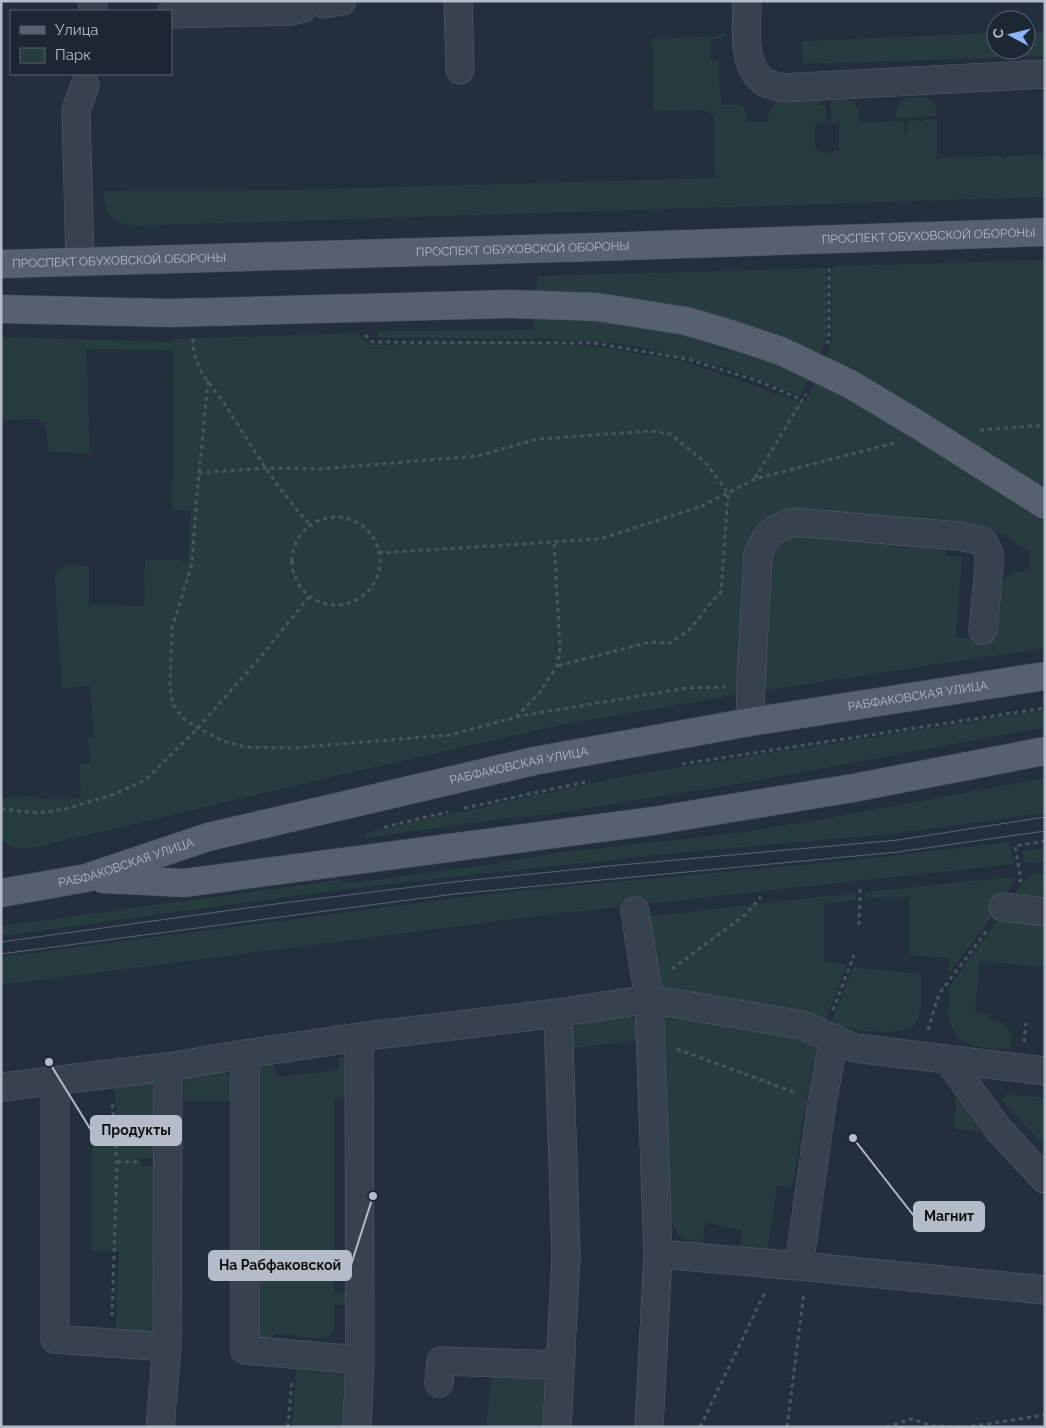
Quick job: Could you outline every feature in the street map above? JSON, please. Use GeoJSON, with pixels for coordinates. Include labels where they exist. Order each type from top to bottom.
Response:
{"type":"FeatureCollection","features":[{"type":"Feature","properties":{"kind":"main road","name":"ПРОСПЕКТ ОБУХОВСКОЙ ОБОРОНЫ"},"geometry":{"type":"LineString","coordinates":[[1,264],[1045,232]]}},
{"type":"Feature","properties":{"kind":"main road"},"geometry":{"type":"LineString","coordinates":[[1,309],[170,313],[512,304],[597,307],[686,321],[780,351],[850,384],[1045,505]]}},
{"type":"Feature","properties":{"kind":"main road","name":"РАБФАКОВСКАЯ УЛИЦА"},"geometry":{"type":"LineString","coordinates":[[1,893],[86,878],[208,837],[534,760],[750,722],[1045,676]]}},
{"type":"Feature","properties":{"kind":"main road"},"geometry":{"type":"LineString","coordinates":[[86,878],[184,883],[643,822],[852,788],[1045,751]]}},
{"type":"Feature","properties":{"kind":"lane"},"geometry":{"type":"LineString","coordinates":[[458,1],[460,70]]}},
{"type":"Feature","properties":{"kind":"lane"},"geometry":{"type":"LineString","coordinates":[[747,1],[748,52],[753,71],[764,83],[782,88],[1045,74]]}},
{"type":"Feature","properties":{"kind":"lane"},"geometry":{"type":"LineString","coordinates":[[172,14],[290,11],[323,4]]}},
{"type":"Feature","properties":{"kind":"lane"},"geometry":{"type":"LineString","coordinates":[[80,262],[76,110],[85,85]]}},
{"type":"Feature","properties":{"kind":"lane"},"geometry":{"type":"LineString","coordinates":[[750,722],[750,683],[758,555],[765,538],[780,527],[793,522],[959,536],[983,541],[989,553],[989,560],[983,630]]}},
{"type":"Feature","properties":{"kind":"lane"},"geometry":{"type":"LineString","coordinates":[[1003,907],[1045,912]]}},
{"type":"Feature","properties":{"kind":"lane"},"geometry":{"type":"LineString","coordinates":[[635,910],[649,999],[658,1254],[649,1427]]}},
{"type":"Feature","properties":{"kind":"lane"},"geometry":{"type":"LineString","coordinates":[[1,1087],[168,1067],[359,1037],[558,1013],[649,999],[802,1025],[855,1048],[920,1054],[948,1060],[1045,1071]]}},
{"type":"Feature","properties":{"kind":"lane"},"geometry":{"type":"LineString","coordinates":[[557,1427],[566,1256],[558,1013]]}},
{"type":"Feature","properties":{"kind":"lane"},"geometry":{"type":"LineString","coordinates":[[803,1266],[828,1036]]}},
{"type":"Feature","properties":{"kind":"lane"},"geometry":{"type":"LineString","coordinates":[[357,1427],[360,1360],[359,1037]]}},
{"type":"Feature","properties":{"kind":"lane"},"geometry":{"type":"LineString","coordinates":[[245,1054],[245,1350],[360,1360]]}},
{"type":"Feature","properties":{"kind":"lane"},"geometry":{"type":"LineString","coordinates":[[948,1060],[999,1130],[1045,1179]]}},
{"type":"Feature","properties":{"kind":"lane"},"geometry":{"type":"LineString","coordinates":[[160,1427],[167,1347],[168,1067]]}},
{"type":"Feature","properties":{"kind":"lane"},"geometry":{"type":"LineString","coordinates":[[55,1082],[55,1339],[167,1347]]}},
{"type":"Feature","properties":{"kind":"lane"},"geometry":{"type":"LineString","coordinates":[[658,1254],[1045,1290]]}},
{"type":"Feature","properties":{"kind":"lane"},"geometry":{"type":"LineString","coordinates":[[439,1383],[440,1361],[560,1366]]}},
{"type":"Feature","properties":{"kind":"path"},"geometry":{"type":"LineString","coordinates":[[360,330],[373,342],[594,343],[687,359],[755,380],[803,400]]}},
{"type":"Feature","properties":{"kind":"path"},"geometry":{"type":"LineString","coordinates":[[194,334],[192,344],[199,368],[223,402],[243,436],[294,508],[310,525]]}},
{"type":"Feature","properties":{"kind":"path"},"geometry":{"type":"LineString","coordinates":[[208,381],[192,564],[172,628],[170,687],[173,705],[185,720],[198,728],[223,741],[245,747],[291,748],[450,735],[516,718],[686,688],[720,688],[750,683]]}},
{"type":"Feature","properties":{"kind":"path"},"geometry":{"type":"LineString","coordinates":[[971,432],[1045,425]]}},
{"type":"Feature","properties":{"kind":"path"},"geometry":{"type":"LineString","coordinates":[[199,473],[266,468],[320,469],[477,456],[538,439],[650,431],[670,434],[706,463],[728,493],[721,592],[690,629],[670,643],[650,642],[557,666]]}},
{"type":"Feature","properties":{"kind":"path"},"geometry":{"type":"LineString","coordinates":[[379,553],[600,539],[702,506],[755,479],[903,442]]}},
{"type":"Feature","properties":{"kind":"path"},"geometry":{"type":"LineString","coordinates":[[338,517],[352,520],[365,528],[374,539],[379,553],[380,566],[377,579],[370,590],[360,599],[347,605],[321,604],[309,597],[296,581],[291,561],[296,540],[310,525],[323,518],[338,517]]}},
{"type":"Feature","properties":{"kind":"path"},"geometry":{"type":"LineString","coordinates":[[516,718],[540,692],[557,666],[560,646],[554,542]]}},
{"type":"Feature","properties":{"kind":"path"},"geometry":{"type":"LineString","coordinates":[[1,809],[38,813],[66,809],[112,795],[145,780],[198,728],[257,661],[309,597]]}},
{"type":"Feature","properties":{"kind":"path"},"geometry":{"type":"LineString","coordinates":[[682,764],[1045,708]]}},
{"type":"Feature","properties":{"kind":"path"},"geometry":{"type":"LineString","coordinates":[[376,829],[508,798],[596,780]]}},
{"type":"Feature","properties":{"kind":"path"},"geometry":{"type":"LineString","coordinates":[[920,1054],[939,994],[1021,880],[1015,846],[1045,841]]}},
{"type":"Feature","properties":{"kind":"path"},"geometry":{"type":"LineString","coordinates":[[859,925],[860,887]]}},
{"type":"Feature","properties":{"kind":"path"},"geometry":{"type":"LineString","coordinates":[[667,972],[746,914],[761,897]]}},
{"type":"Feature","properties":{"kind":"path"},"geometry":{"type":"LineString","coordinates":[[828,1036],[854,955]]}},
{"type":"Feature","properties":{"kind":"path"},"geometry":{"type":"LineString","coordinates":[[650,1039],[822,1103]]}},
{"type":"Feature","properties":{"kind":"path"},"geometry":{"type":"LineString","coordinates":[[110,1074],[117,1162],[110,1343]]}},
{"type":"Feature","properties":{"kind":"path"},"geometry":{"type":"LineString","coordinates":[[700,1427],[775,1274],[803,1266],[787,1427]]}},
{"type":"Feature","properties":{"kind":"path"},"geometry":{"type":"LineString","coordinates":[[288,1427],[294,1354]]}},
{"type":"Feature","properties":{"kind":"path"},"geometry":{"type":"LineString","coordinates":[[886,1427],[912,1420],[932,1426],[967,1427],[1045,1415]]}},
{"type":"Feature","properties":{"kind":"green space"},"geometry":{"type":"Polygon","coordinates":[[[1036,31],[1045,31],[1045,56],[1036,56],[1036,31]]]}},
{"type":"Feature","properties":{"kind":"green space"},"geometry":{"type":"Polygon","coordinates":[[[720,33],[728,33],[720,39],[711,39],[710,60],[718,60],[721,105],[743,107],[750,122],[768,122],[769,110],[776,103],[820,101],[820,105],[826,105],[827,122],[815,123],[815,150],[832,153],[839,150],[839,123],[831,123],[831,101],[850,100],[853,102],[858,109],[860,123],[904,121],[904,135],[907,135],[907,121],[919,120],[919,123],[922,120],[937,119],[937,158],[1001,156],[1005,159],[1005,156],[1042,155],[1042,157],[1045,157],[1045,197],[133,226],[125,225],[110,216],[105,205],[104,191],[292,190],[715,178],[714,115],[703,110],[654,111],[652,39],[718,36],[720,33]]]}},
{"type":"Feature","properties":{"kind":"green space"},"geometry":{"type":"Polygon","coordinates":[[[986,33],[986,58],[803,64],[802,41],[986,33]]]}},
{"type":"Feature","properties":{"kind":"green space"},"geometry":{"type":"Polygon","coordinates":[[[927,97],[935,103],[936,116],[896,118],[898,105],[901,101],[909,98],[927,97]]]}},
{"type":"Feature","properties":{"kind":"green space"},"geometry":{"type":"Polygon","coordinates":[[[1045,260],[1045,648],[768,690],[763,685],[769,555],[780,542],[795,533],[948,542],[946,556],[962,557],[956,637],[977,639],[978,636],[997,638],[1002,584],[1010,575],[1029,570],[1030,552],[988,526],[795,512],[770,519],[743,675],[736,695],[565,724],[33,848],[16,848],[1,840],[1,798],[39,796],[40,799],[81,798],[79,764],[91,763],[88,738],[93,736],[91,685],[62,689],[55,580],[57,572],[65,565],[89,566],[89,605],[144,606],[145,560],[171,559],[188,562],[191,510],[172,510],[173,350],[86,349],[90,453],[49,452],[46,426],[39,419],[1,420],[1,337],[171,342],[173,339],[358,333],[370,345],[505,341],[593,346],[683,361],[804,403],[832,340],[831,268],[838,266],[1045,260]]]}},
{"type":"Feature","properties":{"kind":"green space"},"geometry":{"type":"Polygon","coordinates":[[[826,268],[827,338],[801,396],[731,369],[639,347],[550,339],[378,338],[378,331],[532,330],[537,276],[826,268]]]}},
{"type":"Feature","properties":{"kind":"green space"},"geometry":{"type":"Polygon","coordinates":[[[1045,710],[1045,727],[743,783],[544,815],[500,819],[366,838],[364,836],[365,833],[624,776],[1045,710]]]}},
{"type":"Feature","properties":{"kind":"green space"},"geometry":{"type":"Polygon","coordinates":[[[1045,778],[1045,813],[890,834],[686,852],[338,890],[1,936],[1,926],[338,880],[351,883],[487,865],[563,852],[729,834],[824,819],[1045,778]]]}},
{"type":"Feature","properties":{"kind":"green space"},"geometry":{"type":"Polygon","coordinates":[[[1009,842],[1014,864],[544,915],[1,985],[1,957],[487,894],[854,860],[1009,842]]]}},
{"type":"Feature","properties":{"kind":"green space"},"geometry":{"type":"Polygon","coordinates":[[[1045,848],[1045,861],[1025,864],[1023,851],[1045,848]]]}},
{"type":"Feature","properties":{"kind":"green space"},"geometry":{"type":"Polygon","coordinates":[[[1045,873],[1045,895],[1035,902],[1012,900],[1023,882],[1031,874],[1045,873]]]}},
{"type":"Feature","properties":{"kind":"green space"},"geometry":{"type":"Polygon","coordinates":[[[1011,877],[1014,882],[998,909],[949,973],[950,958],[909,955],[909,897],[865,898],[865,892],[1011,877]]]}},
{"type":"Feature","properties":{"kind":"green space"},"geometry":{"type":"Polygon","coordinates":[[[856,893],[856,900],[824,904],[824,962],[847,964],[826,1020],[802,1012],[658,988],[649,921],[652,916],[856,893]]]}},
{"type":"Feature","properties":{"kind":"green space"},"geometry":{"type":"Polygon","coordinates":[[[1002,914],[1045,919],[1045,967],[980,961],[975,1012],[988,1014],[988,1020],[1002,1022],[1012,1036],[1011,1049],[969,1045],[958,1037],[948,1014],[949,987],[1002,914]]]}},
{"type":"Feature","properties":{"kind":"green space"},"geometry":{"type":"Polygon","coordinates":[[[853,967],[921,974],[920,1011],[919,1017],[913,1026],[899,1031],[872,1032],[831,1023],[853,967]]]}},
{"type":"Feature","properties":{"kind":"green space"},"geometry":{"type":"Polygon","coordinates":[[[670,1014],[821,1042],[812,1067],[792,1187],[777,1186],[767,1252],[740,1249],[742,1230],[706,1223],[702,1245],[680,1236],[674,1227],[670,1214],[663,1015],[670,1014]]]}},
{"type":"Feature","properties":{"kind":"green space"},"geometry":{"type":"Polygon","coordinates":[[[622,1016],[634,1018],[641,1040],[572,1048],[572,1031],[579,1023],[622,1016]]]}},
{"type":"Feature","properties":{"kind":"green space"},"geometry":{"type":"Polygon","coordinates":[[[340,1057],[348,1060],[349,1097],[334,1098],[334,1293],[348,1293],[348,1305],[334,1305],[334,1330],[326,1339],[275,1334],[269,1344],[261,1336],[253,1317],[257,1068],[261,1065],[272,1064],[277,1077],[338,1070],[340,1057]]]}},
{"type":"Feature","properties":{"kind":"green space"},"geometry":{"type":"Polygon","coordinates":[[[221,1070],[229,1075],[231,1079],[232,1101],[184,1101],[183,1084],[189,1075],[221,1070]]]}},
{"type":"Feature","properties":{"kind":"green space"},"geometry":{"type":"Polygon","coordinates":[[[147,1082],[155,1090],[155,1158],[141,1158],[141,1166],[155,1166],[152,1325],[151,1331],[148,1334],[115,1332],[119,1251],[92,1251],[92,1123],[117,1124],[114,1085],[147,1082]]]}},
{"type":"Feature","properties":{"kind":"green space"},"geometry":{"type":"Polygon","coordinates":[[[956,1095],[980,1131],[954,1129],[956,1095]]]}},
{"type":"Feature","properties":{"kind":"green space"},"geometry":{"type":"Polygon","coordinates":[[[1005,1095],[1045,1098],[1045,1147],[1003,1101],[1005,1095]]]}},
{"type":"Feature","properties":{"kind":"green space"},"geometry":{"type":"Polygon","coordinates":[[[492,1369],[548,1373],[543,1427],[486,1427],[492,1369]]]}},
{"type":"Feature","properties":{"kind":"green space"},"geometry":{"type":"Polygon","coordinates":[[[296,1370],[353,1375],[348,1427],[292,1427],[296,1370]]]}},
{"type":"Feature","properties":{"kind":"tram line"},"geometry":{"type":"LineString","coordinates":[[1,942],[283,903],[453,882],[898,840],[1045,817]]}},
{"type":"Feature","properties":{"kind":"tram line"},"geometry":{"type":"LineString","coordinates":[[1,954],[454,894],[898,852],[1045,831]]}},
{"type":"Feature","properties":{"kind":"place","name":"Продукты"},"geometry":{"type":"Point","coordinates":[49,1062]}},
{"type":"Feature","properties":{"kind":"place","name":"Магнит"},"geometry":{"type":"Point","coordinates":[853,1138]}},
{"type":"Feature","properties":{"kind":"place","name":"На Рабфаковской"},"geometry":{"type":"Point","coordinates":[373,1196]}}]}
